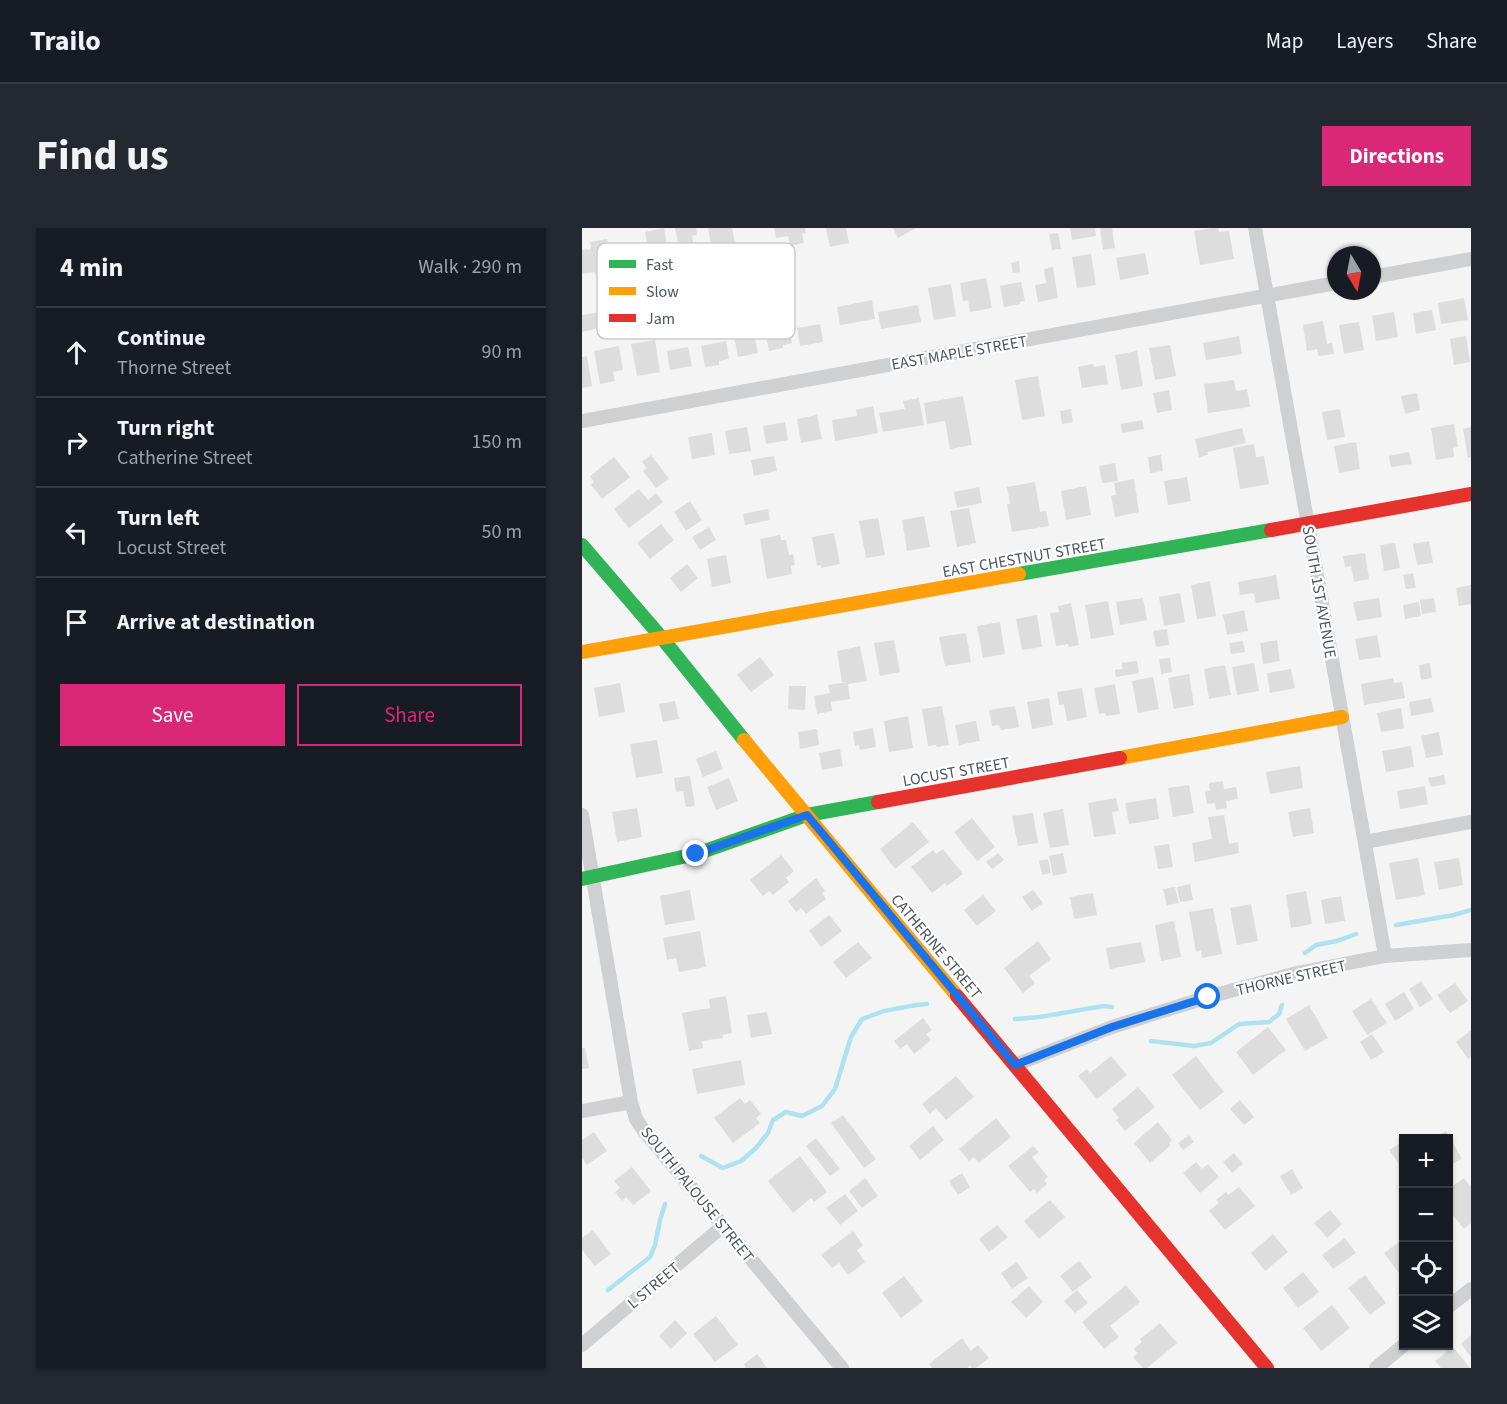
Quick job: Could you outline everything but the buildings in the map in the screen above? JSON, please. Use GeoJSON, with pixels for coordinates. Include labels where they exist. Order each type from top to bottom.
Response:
{"type":"FeatureCollection","features":[{"type":"Feature","properties":{"kind":"street","name":"SOUTH 1ST AVENUE"},"geometry":{"type":"LineString","coordinates":[[1255,228],[1385,956]]}},
{"type":"Feature","properties":{"kind":"street"},"geometry":{"type":"LineString","coordinates":[[1381,275],[1471,259]]}},
{"type":"Feature","properties":{"kind":"street","name":"EAST MAPLE STREET"},"geometry":{"type":"LineString","coordinates":[[582,421],[1327,285]]}},
{"type":"Feature","properties":{"kind":"street","name":"EAST CHESTNUT STREET"},"geometry":{"type":"LineString","coordinates":[[582,652],[1471,494]]}},
{"type":"Feature","properties":{"kind":"street","name":"CATHERINE STREET"},"geometry":{"type":"LineString","coordinates":[[582,545],[662,638],[1267,1368]]}},
{"type":"Feature","properties":{"kind":"street","name":"LOCUST STREET"},"geometry":{"type":"LineString","coordinates":[[587,878],[696,854],[807,815],[1342,717]]}},
{"type":"Feature","properties":{"kind":"street","name":"SOUTH PALOUSE STREET"},"geometry":{"type":"LineString","coordinates":[[582,815],[587,878],[636,1119],[842,1368]]}},
{"type":"Feature","properties":{"kind":"street"},"geometry":{"type":"LineString","coordinates":[[1365,842],[1471,822]]}},
{"type":"Feature","properties":{"kind":"street","name":"THORNE STREET"},"geometry":{"type":"LineString","coordinates":[[1015,1065],[1112,1027],[1208,997],[1297,973],[1385,956],[1471,950]]}},
{"type":"Feature","properties":{"kind":"street"},"geometry":{"type":"LineString","coordinates":[[582,1111],[631,1102]]}},
{"type":"Feature","properties":{"kind":"street","name":"L STREET"},"geometry":{"type":"LineString","coordinates":[[582,1345],[723,1226]]}},
{"type":"Feature","properties":{"kind":"street"},"geometry":{"type":"LineString","coordinates":[[1453,1304],[1471,1288]]}},
{"type":"Feature","properties":{"kind":"street"},"geometry":{"type":"LineString","coordinates":[[1376,1368],[1399,1349]]}},
{"type":"Feature","properties":{"kind":"waterway"},"geometry":{"type":"LineString","coordinates":[[1396,925],[1471,910]]}},
{"type":"Feature","properties":{"kind":"waterway"},"geometry":{"type":"LineString","coordinates":[[1305,953],[1316,945],[1356,934]]}},
{"type":"Feature","properties":{"kind":"waterway"},"geometry":{"type":"LineString","coordinates":[[701,1156],[723,1168],[741,1161],[768,1133],[773,1120],[786,1112],[802,1116],[822,1106],[835,1089],[851,1037],[862,1019],[884,1011],[927,1004]]}},
{"type":"Feature","properties":{"kind":"waterway"},"geometry":{"type":"LineString","coordinates":[[1151,1041],[1194,1046],[1211,1043],[1239,1024],[1269,1022],[1279,1014],[1282,1005]]}},
{"type":"Feature","properties":{"kind":"waterway"},"geometry":{"type":"LineString","coordinates":[[1015,1019],[1103,1006],[1112,1007]]}},
{"type":"Feature","properties":{"kind":"waterway"},"geometry":{"type":"LineString","coordinates":[[608,1290],[650,1257],[665,1204]]}},
{"type":"Feature","properties":{"kind":"traffic: fast"},"geometry":{"type":"LineString","coordinates":[[1019,574],[1271,530]]}},
{"type":"Feature","properties":{"kind":"traffic: fast"},"geometry":{"type":"LineString","coordinates":[[582,545],[662,638],[744,740]]}},
{"type":"Feature","properties":{"kind":"traffic: fast"},"geometry":{"type":"LineString","coordinates":[[582,879],[696,854],[807,815],[878,802]]}},
{"type":"Feature","properties":{"kind":"traffic: slow"},"geometry":{"type":"LineString","coordinates":[[582,652],[1019,574]]}},
{"type":"Feature","properties":{"kind":"traffic: slow"},"geometry":{"type":"LineString","coordinates":[[1120,758],[1342,717]]}},
{"type":"Feature","properties":{"kind":"traffic: slow"},"geometry":{"type":"LineString","coordinates":[[744,740],[957,996]]}},
{"type":"Feature","properties":{"kind":"traffic: jam"},"geometry":{"type":"LineString","coordinates":[[1271,530],[1471,494]]}},
{"type":"Feature","properties":{"kind":"traffic: jam"},"geometry":{"type":"LineString","coordinates":[[878,802],[1120,758]]}},
{"type":"Feature","properties":{"kind":"traffic: jam"},"geometry":{"type":"LineString","coordinates":[[957,996],[1267,1368]]}},
{"type":"Feature","properties":{"kind":"route"},"geometry":{"type":"LineString","coordinates":[[696,854],[807,815],[1015,1065],[1112,1027],[1208,997]]}}]}
